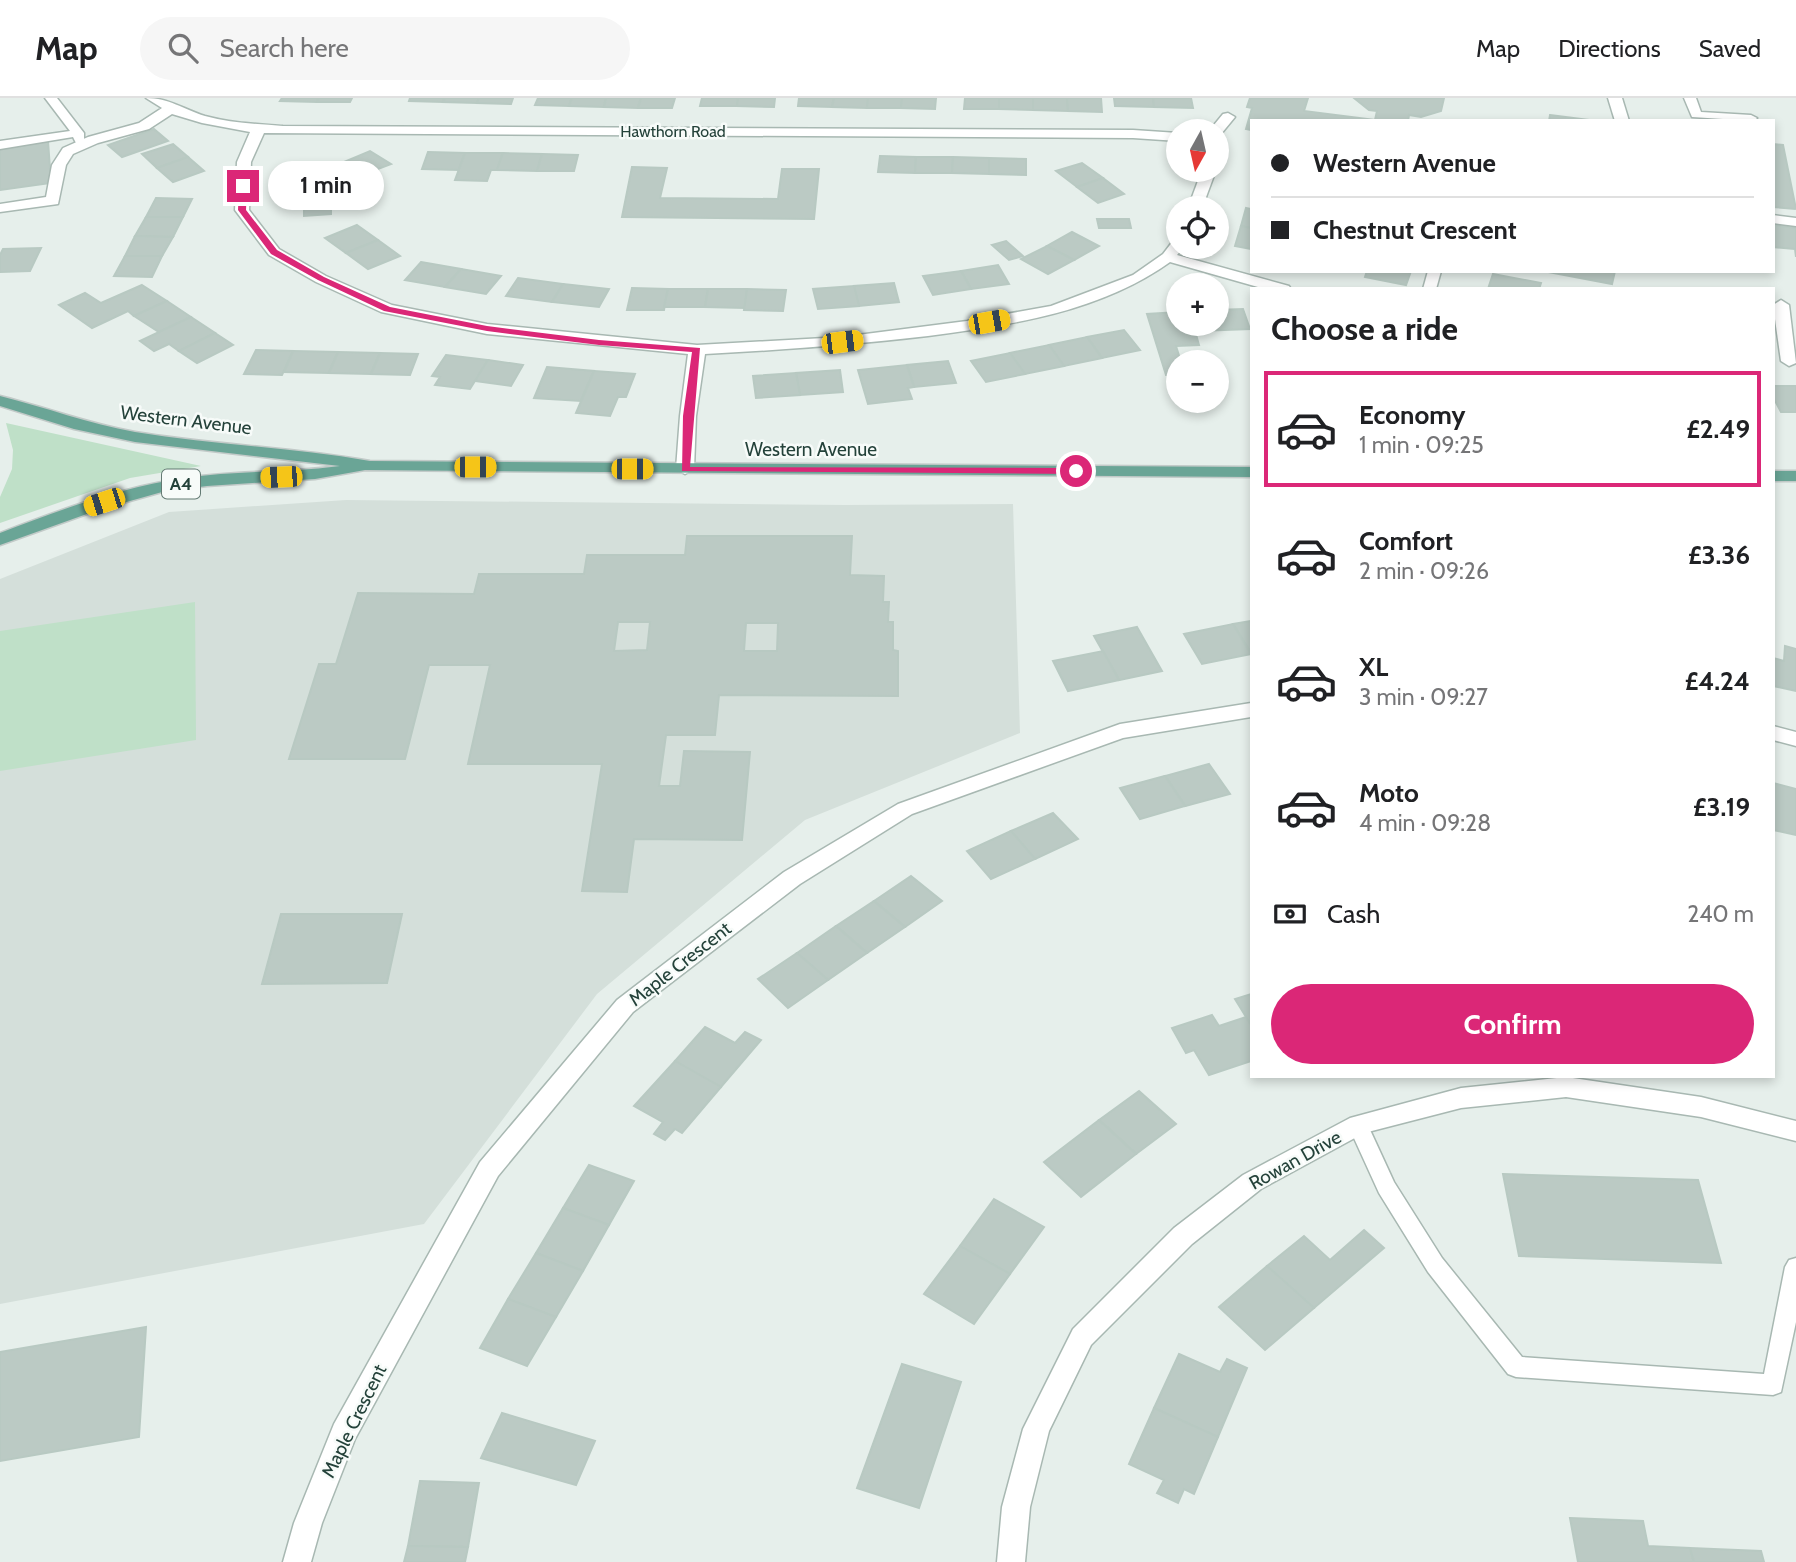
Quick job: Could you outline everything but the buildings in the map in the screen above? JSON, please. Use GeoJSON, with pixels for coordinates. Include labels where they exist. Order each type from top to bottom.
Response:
{"type":"FeatureCollection","features":[{"type":"Feature","properties":{"kind":"main road","name":"Western Avenue"},"geometry":{"type":"LineString","coordinates":[[0,401],[80,425],[135,437],[309,454],[370,466],[1250,472]]}},
{"type":"Feature","properties":{"kind":"main road","name":"Western Avenue"},"geometry":{"type":"LineString","coordinates":[[0,539],[104,502],[161,488],[216,480],[319,476],[370,466]]}},
{"type":"Feature","properties":{"kind":"main road"},"geometry":{"type":"LineString","coordinates":[[1775,476],[1796,476]]}},
{"type":"Feature","properties":{"kind":"street","name":"Hawthorn Road"},"geometry":{"type":"LineString","coordinates":[[153,98],[170,109],[210,123],[259,128],[365,131],[900,132],[1166,137]]}},
{"type":"Feature","properties":{"kind":"street"},"geometry":{"type":"LineString","coordinates":[[1615,98],[1621,119]]}},
{"type":"Feature","properties":{"kind":"street"},"geometry":{"type":"LineString","coordinates":[[0,208],[53,201],[62,158],[79,139],[144,126],[170,109]]}},
{"type":"Feature","properties":{"kind":"street"},"geometry":{"type":"LineString","coordinates":[[259,128],[244,162],[242,210],[274,252],[321,279],[387,309],[487,328],[599,342],[697,349],[842,342],[967,326],[1055,310],[1138,278],[1166,256]]}},
{"type":"Feature","properties":{"kind":"street"},"geometry":{"type":"LineString","coordinates":[[1775,219],[1796,222]]}},
{"type":"Feature","properties":{"kind":"street"},"geometry":{"type":"LineString","coordinates":[[1196,259],[1277,287]]}},
{"type":"Feature","properties":{"kind":"street"},"geometry":{"type":"LineString","coordinates":[[1781,305],[1786,360]]}},
{"type":"Feature","properties":{"kind":"street"},"geometry":{"type":"LineString","coordinates":[[685,469],[688,416],[697,349]]}},
{"type":"Feature","properties":{"kind":"street","name":"Maple Crescent"},"geometry":{"type":"LineString","coordinates":[[298,1562],[308,1523],[344,1433],[489,1169],[625,1006],[792,878],[905,809],[1120,732],[1250,710]]}},
{"type":"Feature","properties":{"kind":"street"},"geometry":{"type":"LineString","coordinates":[[1775,734],[1796,739]]}},
{"type":"Feature","properties":{"kind":"street","name":"Rowan Drive"},"geometry":{"type":"LineString","coordinates":[[1012,1562],[1016,1507],[1036,1429],[1082,1337],[1182,1236],[1252,1182],[1357,1125],[1461,1098],[1565,1082],[1701,1107],[1796,1131]]}},
{"type":"Feature","properties":{"kind":"lane"},"geometry":{"type":"LineString","coordinates":[[0,145],[79,139],[51,98]]}},
{"type":"Feature","properties":{"kind":"lane"},"geometry":{"type":"LineString","coordinates":[[1690,98],[1696,115],[1751,118]]}},
{"type":"Feature","properties":{"kind":"lane"},"geometry":{"type":"LineString","coordinates":[[1357,1125],[1386,1187],[1435,1265],[1516,1367],[1773,1385],[1796,1267]]}},
{"type":"Feature","properties":{"kind":"shaded area"},"geometry":{"type":"Polygon","coordinates":[[[346,500],[1013,504],[1020,733],[805,820],[597,994],[424,1224],[0,1304],[0,579],[169,512],[346,500]]]}},
{"type":"Feature","properties":{"kind":"green space"},"geometry":{"type":"Polygon","coordinates":[[[6,423],[201,466],[130,478],[0,523],[0,497],[12,469],[13,450],[6,423]]]}},
{"type":"Feature","properties":{"kind":"green space"},"geometry":{"type":"Polygon","coordinates":[[[195,602],[196,740],[0,771],[0,631],[195,602]]]}},
{"type":"Feature","properties":{"kind":"route"},"geometry":{"type":"LineString","coordinates":[[243,186],[242,210],[274,252],[321,279],[387,309],[487,328],[599,342],[697,349],[685,444],[685,469],[1076,471]]}}]}
